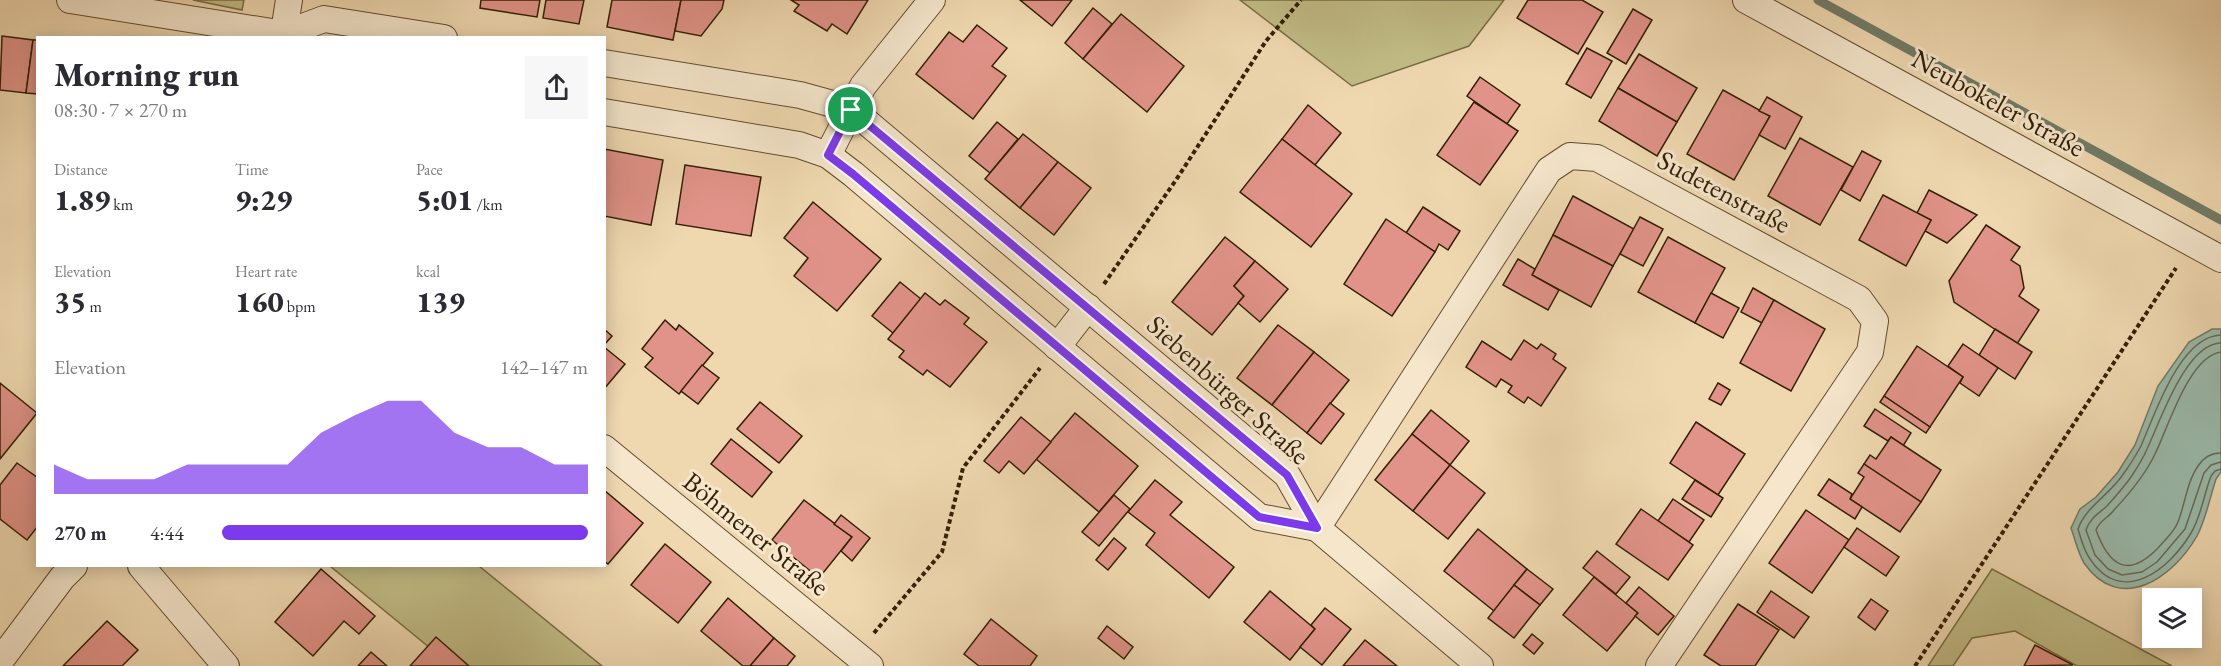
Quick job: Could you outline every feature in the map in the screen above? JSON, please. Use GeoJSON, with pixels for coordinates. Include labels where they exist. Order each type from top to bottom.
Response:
{"type":"FeatureCollection","features":[{"type":"Feature","properties":{"kind":"street"},"geometry":{"type":"LineString","coordinates":[[70,0],[284,36],[324,19],[431,36]]}},
{"type":"Feature","properties":{"kind":"street"},"geometry":{"type":"LineString","coordinates":[[284,36],[290,0]]}},
{"type":"Feature","properties":{"kind":"street"},"geometry":{"type":"LineString","coordinates":[[828,155],[863,86],[932,0]]}},
{"type":"Feature","properties":{"kind":"street","name":"Neubokeler Straße"},"geometry":{"type":"LineString","coordinates":[[1746,0],[2221,259]]}},
{"type":"Feature","properties":{"kind":"street","name":"Siebenbürger Straße"},"geometry":{"type":"LineString","coordinates":[[606,63],[800,95],[851,110],[1287,475],[1317,528],[1480,666]]}},
{"type":"Feature","properties":{"kind":"street","name":"Siebenbürger Straße"},"geometry":{"type":"LineString","coordinates":[[606,112],[799,146],[828,155],[1259,517],[1317,528]]}},
{"type":"Feature","properties":{"kind":"street","name":"Sudetenstraße"},"geometry":{"type":"LineString","coordinates":[[1317,528],[1548,170],[1570,156],[1598,158],[1859,299],[1875,321],[1870,352],[1659,666]]}},
{"type":"Feature","properties":{"kind":"street"},"geometry":{"type":"LineString","coordinates":[[1057,347],[1088,307]]}},
{"type":"Feature","properties":{"kind":"street","name":"Böhmener Straße"},"geometry":{"type":"LineString","coordinates":[[606,450],[863,660]]}},
{"type":"Feature","properties":{"kind":"street"},"geometry":{"type":"LineString","coordinates":[[0,661],[62,578],[73,567]]}},
{"type":"Feature","properties":{"kind":"street"},"geometry":{"type":"LineString","coordinates":[[142,567],[226,666]]}},
{"type":"Feature","properties":{"kind":"path"},"geometry":{"type":"LineString","coordinates":[[1088,307],[1176,180],[1266,41],[1301,0]]}},
{"type":"Feature","properties":{"kind":"path"},"geometry":{"type":"LineString","coordinates":[[1915,666],[2192,244]]}},
{"type":"Feature","properties":{"kind":"path"},"geometry":{"type":"LineString","coordinates":[[863,660],[942,552],[963,468],[1057,347]]}},
{"type":"Feature","properties":{"kind":"shaded area"},"geometry":{"type":"Polygon","coordinates":[[[193,0],[244,0],[242,10],[193,0]]]}},
{"type":"Feature","properties":{"kind":"shaded area"},"geometry":{"type":"Polygon","coordinates":[[[1240,0],[1504,0],[1469,46],[1352,86],[1240,0]]]}},
{"type":"Feature","properties":{"kind":"shaded area"},"geometry":{"type":"Polygon","coordinates":[[[331,567],[480,567],[602,666],[452,666],[331,567]]]}},
{"type":"Feature","properties":{"kind":"shaded area"},"geometry":{"type":"Polygon","coordinates":[[[1992,569],[2172,666],[2077,666],[2015,631],[1972,638],[1953,666],[1928,666],[1992,569]]]}},
{"type":"Feature","properties":{"kind":"water"},"geometry":{"type":"Polygon","coordinates":[[[2212,329],[2221,329],[2221,472],[2216,479],[2203,522],[2187,551],[2160,577],[2145,585],[2129,588],[2113,587],[2098,578],[2084,563],[2071,528],[2080,509],[2096,497],[2118,472],[2135,445],[2158,386],[2189,342],[2212,329]]]}},
{"type":"Feature","properties":{"kind":"building"},"geometry":{"type":"Polygon","coordinates":[[[481,0],[540,0],[537,17],[480,8],[481,0]]]}},
{"type":"Feature","properties":{"kind":"building"},"geometry":{"type":"Polygon","coordinates":[[[546,0],[584,0],[579,24],[543,18],[546,0]]]}},
{"type":"Feature","properties":{"kind":"building"},"geometry":{"type":"Polygon","coordinates":[[[612,0],[681,0],[673,40],[607,27],[612,0]]]}},
{"type":"Feature","properties":{"kind":"building"},"geometry":{"type":"Polygon","coordinates":[[[681,0],[724,0],[722,9],[701,36],[675,31],[681,0]]]}},
{"type":"Feature","properties":{"kind":"building"},"geometry":{"type":"Polygon","coordinates":[[[791,0],[868,0],[847,34],[832,24],[827,31],[794,11],[799,5],[791,0]]]}},
{"type":"Feature","properties":{"kind":"building"},"geometry":{"type":"Polygon","coordinates":[[[1020,0],[1072,0],[1052,26],[1020,0]]]}},
{"type":"Feature","properties":{"kind":"building"},"geometry":{"type":"Polygon","coordinates":[[[1528,0],[1582,0],[1603,12],[1578,54],[1517,18],[1528,0]]]}},
{"type":"Feature","properties":{"kind":"building"},"geometry":{"type":"Polygon","coordinates":[[[1093,8],[1112,24],[1083,59],[1065,43],[1093,8]]]}},
{"type":"Feature","properties":{"kind":"building"},"geometry":{"type":"Polygon","coordinates":[[[1633,9],[1652,20],[1626,64],[1607,53],[1633,9]]]}},
{"type":"Feature","properties":{"kind":"building"},"geometry":{"type":"Polygon","coordinates":[[[1121,14],[1184,66],[1147,112],[1083,59],[1121,14]]]}},
{"type":"Feature","properties":{"kind":"building"},"geometry":{"type":"Polygon","coordinates":[[[977,25],[1007,48],[992,66],[1006,76],[973,119],[916,74],[949,32],[963,42],[977,25]]]}},
{"type":"Feature","properties":{"kind":"building"},"geometry":{"type":"Polygon","coordinates":[[[2,36],[33,40],[26,93],[0,90],[2,36]]]}},
{"type":"Feature","properties":{"kind":"building"},"geometry":{"type":"Polygon","coordinates":[[[33,40],[36,40],[36,94],[26,93],[33,40]]]}},
{"type":"Feature","properties":{"kind":"building"},"geometry":{"type":"Polygon","coordinates":[[[1587,48],[1612,61],[1591,98],[1566,84],[1587,48]]]}},
{"type":"Feature","properties":{"kind":"building"},"geometry":{"type":"Polygon","coordinates":[[[1639,54],[1697,88],[1677,122],[1618,88],[1639,54]]]}},
{"type":"Feature","properties":{"kind":"building"},"geometry":{"type":"Polygon","coordinates":[[[1480,77],[1520,105],[1507,124],[1467,96],[1480,77]]]}},
{"type":"Feature","properties":{"kind":"building"},"geometry":{"type":"Polygon","coordinates":[[[1618,88],[1677,122],[1657,156],[1599,121],[1618,88]]]}},
{"type":"Feature","properties":{"kind":"building"},"geometry":{"type":"Polygon","coordinates":[[[1723,90],[1770,116],[1734,180],[1687,154],[1723,90]]]}},
{"type":"Feature","properties":{"kind":"building"},"geometry":{"type":"Polygon","coordinates":[[[1767,97],[1802,117],[1785,149],[1759,135],[1770,116],[1759,111],[1767,97]]]}},
{"type":"Feature","properties":{"kind":"building"},"geometry":{"type":"Polygon","coordinates":[[[1474,102],[1518,131],[1480,185],[1437,155],[1474,102]]]}},
{"type":"Feature","properties":{"kind":"building"},"geometry":{"type":"Polygon","coordinates":[[[1308,105],[1341,133],[1315,165],[1282,139],[1308,105]]]}},
{"type":"Feature","properties":{"kind":"building"},"geometry":{"type":"Polygon","coordinates":[[[997,122],[1018,139],[990,173],[969,156],[997,122]]]}},
{"type":"Feature","properties":{"kind":"building"},"geometry":{"type":"Polygon","coordinates":[[[1023,134],[1058,162],[1020,208],[985,179],[1023,134]]]}},
{"type":"Feature","properties":{"kind":"building"},"geometry":{"type":"Polygon","coordinates":[[[1800,138],[1853,167],[1820,225],[1768,196],[1800,138]]]}},
{"type":"Feature","properties":{"kind":"building"},"geometry":{"type":"Polygon","coordinates":[[[1282,139],[1352,194],[1311,247],[1240,192],[1282,139]]]}},
{"type":"Feature","properties":{"kind":"building"},"geometry":{"type":"Polygon","coordinates":[[[606,149],[663,160],[651,225],[606,216],[606,149]]]}},
{"type":"Feature","properties":{"kind":"building"},"geometry":{"type":"Polygon","coordinates":[[[1862,151],[1881,161],[1860,201],[1841,190],[1862,151]]]}},
{"type":"Feature","properties":{"kind":"building"},"geometry":{"type":"Polygon","coordinates":[[[1058,162],[1091,188],[1054,235],[1020,208],[1058,162]]]}},
{"type":"Feature","properties":{"kind":"building"},"geometry":{"type":"Polygon","coordinates":[[[685,165],[761,177],[751,236],[676,224],[685,165]]]}},
{"type":"Feature","properties":{"kind":"building"},"geometry":{"type":"Polygon","coordinates":[[[1929,190],[1977,215],[1947,243],[1925,231],[1931,220],[1917,213],[1929,190]]]}},
{"type":"Feature","properties":{"kind":"building"},"geometry":{"type":"Polygon","coordinates":[[[1883,195],[1931,220],[1906,266],[1859,240],[1883,195]]]}},
{"type":"Feature","properties":{"kind":"building"},"geometry":{"type":"Polygon","coordinates":[[[1573,196],[1634,229],[1613,266],[1553,235],[1573,196]]]}},
{"type":"Feature","properties":{"kind":"building"},"geometry":{"type":"Polygon","coordinates":[[[813,202],[881,259],[837,311],[794,276],[808,258],[784,238],[813,202]]]}},
{"type":"Feature","properties":{"kind":"building"},"geometry":{"type":"Polygon","coordinates":[[[1423,207],[1460,231],[1448,250],[1439,244],[1435,252],[1406,233],[1423,207]]]}},
{"type":"Feature","properties":{"kind":"building"},"geometry":{"type":"Polygon","coordinates":[[[1640,217],[1663,229],[1643,266],[1620,254],[1640,217]]]}},
{"type":"Feature","properties":{"kind":"building"},"geometry":{"type":"Polygon","coordinates":[[[1386,219],[1435,252],[1392,316],[1344,284],[1386,219]]]}},
{"type":"Feature","properties":{"kind":"building"},"geometry":{"type":"Polygon","coordinates":[[[1986,225],[2020,247],[2011,260],[2020,266],[2024,288],[2019,296],[2039,310],[2017,344],[1954,302],[1949,281],[1986,225]]]}},
{"type":"Feature","properties":{"kind":"building"},"geometry":{"type":"Polygon","coordinates":[[[1553,235],[1613,266],[1591,307],[1532,275],[1553,235]]]}},
{"type":"Feature","properties":{"kind":"building"},"geometry":{"type":"Polygon","coordinates":[[[1225,237],[1255,261],[1234,286],[1244,296],[1212,335],[1172,302],[1225,237]]]}},
{"type":"Feature","properties":{"kind":"building"},"geometry":{"type":"Polygon","coordinates":[[[1668,237],[1725,268],[1695,323],[1638,292],[1668,237]]]}},
{"type":"Feature","properties":{"kind":"building"},"geometry":{"type":"Polygon","coordinates":[[[1518,259],[1535,269],[1532,275],[1559,290],[1548,310],[1503,285],[1518,259]]]}},
{"type":"Feature","properties":{"kind":"building"},"geometry":{"type":"Polygon","coordinates":[[[1255,261],[1288,289],[1260,322],[1238,303],[1244,296],[1234,286],[1255,261]]]}},
{"type":"Feature","properties":{"kind":"building"},"geometry":{"type":"Polygon","coordinates":[[[900,282],[921,299],[893,333],[872,316],[900,282]]]}},
{"type":"Feature","properties":{"kind":"building"},"geometry":{"type":"Polygon","coordinates":[[[1753,288],[1774,300],[1762,323],[1741,312],[1753,288]]]}},
{"type":"Feature","properties":{"kind":"building"},"geometry":{"type":"Polygon","coordinates":[[[925,293],[940,305],[945,300],[969,318],[964,324],[987,342],[950,387],[927,370],[923,375],[899,357],[904,351],[888,339],[925,293]]]}},
{"type":"Feature","properties":{"kind":"building"},"geometry":{"type":"Polygon","coordinates":[[[1711,293],[1739,308],[1723,338],[1695,323],[1711,293]]]}},
{"type":"Feature","properties":{"kind":"building"},"geometry":{"type":"Polygon","coordinates":[[[1774,300],[1825,329],[1791,391],[1740,363],[1774,300]]]}},
{"type":"Feature","properties":{"kind":"building"},"geometry":{"type":"Polygon","coordinates":[[[665,320],[676,330],[679,325],[713,353],[679,394],[645,367],[653,358],[642,349],[665,320]]]}},
{"type":"Feature","properties":{"kind":"building"},"geometry":{"type":"Polygon","coordinates":[[[1278,325],[1314,352],[1272,405],[1237,378],[1278,325]]]}},
{"type":"Feature","properties":{"kind":"building"},"geometry":{"type":"Polygon","coordinates":[[[1995,329],[2032,352],[2015,379],[1979,355],[1995,329]]]}},
{"type":"Feature","properties":{"kind":"building"},"geometry":{"type":"Polygon","coordinates":[[[606,331],[612,336],[606,343],[606,331]]]}},
{"type":"Feature","properties":{"kind":"building"},"geometry":{"type":"Polygon","coordinates":[[[1524,340],[1537,349],[1541,344],[1556,354],[1553,359],[1566,368],[1541,406],[1528,397],[1524,403],[1508,392],[1512,386],[1501,379],[1496,387],[1466,367],[1482,341],[1511,360],[1524,340]]]}},
{"type":"Feature","properties":{"kind":"building"},"geometry":{"type":"Polygon","coordinates":[[[1963,344],[1998,368],[1979,396],[1960,383],[1963,377],[1948,366],[1963,344]]]}},
{"type":"Feature","properties":{"kind":"building"},"geometry":{"type":"Polygon","coordinates":[[[1917,346],[1963,377],[1930,427],[1884,396],[1917,346]]]}},
{"type":"Feature","properties":{"kind":"building"},"geometry":{"type":"Polygon","coordinates":[[[606,349],[625,364],[606,387],[606,349]]]}},
{"type":"Feature","properties":{"kind":"building"},"geometry":{"type":"Polygon","coordinates":[[[1314,352],[1349,380],[1307,433],[1272,405],[1314,352]]]}},
{"type":"Feature","properties":{"kind":"building"},"geometry":{"type":"Polygon","coordinates":[[[702,365],[719,378],[698,404],[681,391],[702,365]]]}},
{"type":"Feature","properties":{"kind":"building"},"geometry":{"type":"Polygon","coordinates":[[[0,383],[36,414],[0,459],[0,383]]]}},
{"type":"Feature","properties":{"kind":"building"},"geometry":{"type":"Polygon","coordinates":[[[1718,383],[1730,390],[1721,405],[1709,399],[1718,383]]]}},
{"type":"Feature","properties":{"kind":"building"},"geometry":{"type":"Polygon","coordinates":[[[1884,396],[1930,427],[1926,433],[1880,402],[1884,396]]]}},
{"type":"Feature","properties":{"kind":"building"},"geometry":{"type":"Polygon","coordinates":[[[760,402],[802,436],[779,463],[737,429],[760,402]]]}},
{"type":"Feature","properties":{"kind":"building"},"geometry":{"type":"Polygon","coordinates":[[[1330,403],[1344,414],[1321,444],[1307,433],[1330,403]]]}},
{"type":"Feature","properties":{"kind":"building"},"geometry":{"type":"Polygon","coordinates":[[[1875,409],[1911,433],[1903,446],[1891,437],[1888,441],[1864,426],[1875,409]]]}},
{"type":"Feature","properties":{"kind":"building"},"geometry":{"type":"Polygon","coordinates":[[[1431,410],[1469,441],[1450,465],[1412,434],[1431,410]]]}},
{"type":"Feature","properties":{"kind":"building"},"geometry":{"type":"Polygon","coordinates":[[[1075,413],[1138,466],[1099,512],[1036,459],[1075,413]]]}},
{"type":"Feature","properties":{"kind":"building"},"geometry":{"type":"Polygon","coordinates":[[[1021,417],[1051,442],[1024,474],[1009,461],[999,473],[984,461],[1021,417]]]}},
{"type":"Feature","properties":{"kind":"building"},"geometry":{"type":"Polygon","coordinates":[[[1696,422],[1745,454],[1718,495],[1670,463],[1696,422]]]}},
{"type":"Feature","properties":{"kind":"building"},"geometry":{"type":"Polygon","coordinates":[[[1412,434],[1450,465],[1413,511],[1375,480],[1412,434]]]}},
{"type":"Feature","properties":{"kind":"building"},"geometry":{"type":"Polygon","coordinates":[[[1891,437],[1941,470],[1921,502],[1864,464],[1870,455],[1876,459],[1891,437]]]}},
{"type":"Feature","properties":{"kind":"building"},"geometry":{"type":"Polygon","coordinates":[[[731,439],[772,472],[752,497],[711,464],[731,439]]]}},
{"type":"Feature","properties":{"kind":"building"},"geometry":{"type":"Polygon","coordinates":[[[17,463],[36,477],[36,529],[27,540],[0,519],[0,485],[17,463]]]}},
{"type":"Feature","properties":{"kind":"building"},"geometry":{"type":"Polygon","coordinates":[[[1864,464],[1921,502],[1900,532],[1850,499],[1864,477],[1858,473],[1864,464]]]}},
{"type":"Feature","properties":{"kind":"building"},"geometry":{"type":"Polygon","coordinates":[[[1450,465],[1485,493],[1448,539],[1413,511],[1450,465]]]}},
{"type":"Feature","properties":{"kind":"building"},"geometry":{"type":"Polygon","coordinates":[[[1829,479],[1852,494],[1850,499],[1862,507],[1855,519],[1818,495],[1829,479]]]}},
{"type":"Feature","properties":{"kind":"building"},"geometry":{"type":"Polygon","coordinates":[[[1155,480],[1182,502],[1170,515],[1234,567],[1209,598],[1146,545],[1155,533],[1128,512],[1155,480]]]}},
{"type":"Feature","properties":{"kind":"building"},"geometry":{"type":"Polygon","coordinates":[[[1695,480],[1723,498],[1711,517],[1682,499],[1695,480]]]}},
{"type":"Feature","properties":{"kind":"building"},"geometry":{"type":"Polygon","coordinates":[[[606,492],[643,523],[608,564],[606,562],[606,492]]]}},
{"type":"Feature","properties":{"kind":"building"},"geometry":{"type":"Polygon","coordinates":[[[1114,495],[1130,509],[1099,546],[1082,532],[1114,495]]]}},
{"type":"Feature","properties":{"kind":"building"},"geometry":{"type":"Polygon","coordinates":[[[1673,499],[1704,520],[1689,542],[1658,521],[1673,499]]]}},
{"type":"Feature","properties":{"kind":"building"},"geometry":{"type":"Polygon","coordinates":[[[804,500],[852,537],[819,578],[772,540],[804,500]]]}},
{"type":"Feature","properties":{"kind":"building"},"geometry":{"type":"Polygon","coordinates":[[[1641,509],[1693,545],[1668,580],[1616,544],[1641,509]]]}},
{"type":"Feature","properties":{"kind":"building"},"geometry":{"type":"Polygon","coordinates":[[[1806,510],[1849,540],[1812,593],[1769,563],[1806,510]]]}},
{"type":"Feature","properties":{"kind":"building"},"geometry":{"type":"Polygon","coordinates":[[[841,515],[870,538],[852,561],[841,551],[852,537],[834,524],[841,515]]]}},
{"type":"Feature","properties":{"kind":"building"},"geometry":{"type":"Polygon","coordinates":[[[1857,528],[1899,557],[1886,576],[1844,547],[1857,528]]]}},
{"type":"Feature","properties":{"kind":"building"},"geometry":{"type":"Polygon","coordinates":[[[1478,529],[1527,569],[1494,611],[1444,571],[1478,529]]]}},
{"type":"Feature","properties":{"kind":"building"},"geometry":{"type":"Polygon","coordinates":[[[1114,538],[1126,548],[1108,570],[1096,560],[1114,538]]]}},
{"type":"Feature","properties":{"kind":"building"},"geometry":{"type":"Polygon","coordinates":[[[665,544],[711,582],[678,623],[631,585],[665,544]]]}},
{"type":"Feature","properties":{"kind":"building"},"geometry":{"type":"Polygon","coordinates":[[[1597,551],[1630,577],[1616,594],[1583,568],[1597,551]]]}},
{"type":"Feature","properties":{"kind":"building"},"geometry":{"type":"Polygon","coordinates":[[[321,569],[375,616],[359,634],[344,621],[313,656],[275,622],[321,569]]]}},
{"type":"Feature","properties":{"kind":"building"},"geometry":{"type":"Polygon","coordinates":[[[1527,569],[1553,589],[1540,605],[1514,585],[1527,569]]]}},
{"type":"Feature","properties":{"kind":"building"},"geometry":{"type":"Polygon","coordinates":[[[1594,577],[1638,613],[1607,651],[1563,615],[1594,577]]]}},
{"type":"Feature","properties":{"kind":"building"},"geometry":{"type":"Polygon","coordinates":[[[1514,585],[1540,605],[1514,638],[1488,618],[1514,585]]]}},
{"type":"Feature","properties":{"kind":"building"},"geometry":{"type":"Polygon","coordinates":[[[1639,587],[1674,616],[1658,635],[1635,616],[1638,613],[1626,603],[1639,587]]]}},
{"type":"Feature","properties":{"kind":"building"},"geometry":{"type":"Polygon","coordinates":[[[1270,591],[1315,629],[1290,660],[1244,622],[1270,591]]]}},
{"type":"Feature","properties":{"kind":"building"},"geometry":{"type":"Polygon","coordinates":[[[1771,591],[1809,617],[1794,638],[1757,612],[1771,591]]]}},
{"type":"Feature","properties":{"kind":"building"},"geometry":{"type":"Polygon","coordinates":[[[728,598],[774,638],[750,666],[743,666],[701,631],[728,598]]]}},
{"type":"Feature","properties":{"kind":"building"},"geometry":{"type":"Polygon","coordinates":[[[1871,599],[1888,611],[1875,630],[1858,617],[1871,599]]]}},
{"type":"Feature","properties":{"kind":"building"},"geometry":{"type":"Polygon","coordinates":[[[1738,604],[1779,630],[1755,666],[1721,666],[1704,655],[1738,604]]]}},
{"type":"Feature","properties":{"kind":"building"},"geometry":{"type":"Polygon","coordinates":[[[1325,608],[1351,629],[1322,665],[1300,647],[1315,629],[1311,625],[1325,608]]]}},
{"type":"Feature","properties":{"kind":"building"},"geometry":{"type":"Polygon","coordinates":[[[991,619],[1037,656],[1030,666],[979,666],[964,654],[991,619]]]}},
{"type":"Feature","properties":{"kind":"building"},"geometry":{"type":"Polygon","coordinates":[[[107,621],[138,650],[122,666],[63,666],[107,621]]]}},
{"type":"Feature","properties":{"kind":"building"},"geometry":{"type":"Polygon","coordinates":[[[1107,626],[1133,647],[1124,659],[1098,638],[1107,626]]]}},
{"type":"Feature","properties":{"kind":"building"},"geometry":{"type":"Polygon","coordinates":[[[1532,634],[1543,643],[1534,654],[1523,645],[1532,634]]]}},
{"type":"Feature","properties":{"kind":"building"},"geometry":{"type":"Polygon","coordinates":[[[436,637],[469,666],[410,666],[436,637]]]}},
{"type":"Feature","properties":{"kind":"building"},"geometry":{"type":"Polygon","coordinates":[[[774,638],[795,656],[787,666],[750,666],[774,638]]]}},
{"type":"Feature","properties":{"kind":"building"},"geometry":{"type":"Polygon","coordinates":[[[1365,640],[1397,666],[1343,666],[1365,640]]]}},
{"type":"Feature","properties":{"kind":"building"},"geometry":{"type":"Polygon","coordinates":[[[2035,645],[2073,665],[2024,666],[2035,645]]]}},
{"type":"Feature","properties":{"kind":"building"},"geometry":{"type":"Polygon","coordinates":[[[371,652],[387,666],[358,666],[371,652]]]}},
{"type":"Feature","properties":{"kind":"waterway"},"geometry":{"type":"LineString","coordinates":[[1818,0],[2221,220]]}},
{"type":"Feature","properties":{"kind":"route"},"geometry":{"type":"LineString","coordinates":[[851,110],[1287,475],[1317,528],[1259,517],[828,155],[851,110]]}}]}
